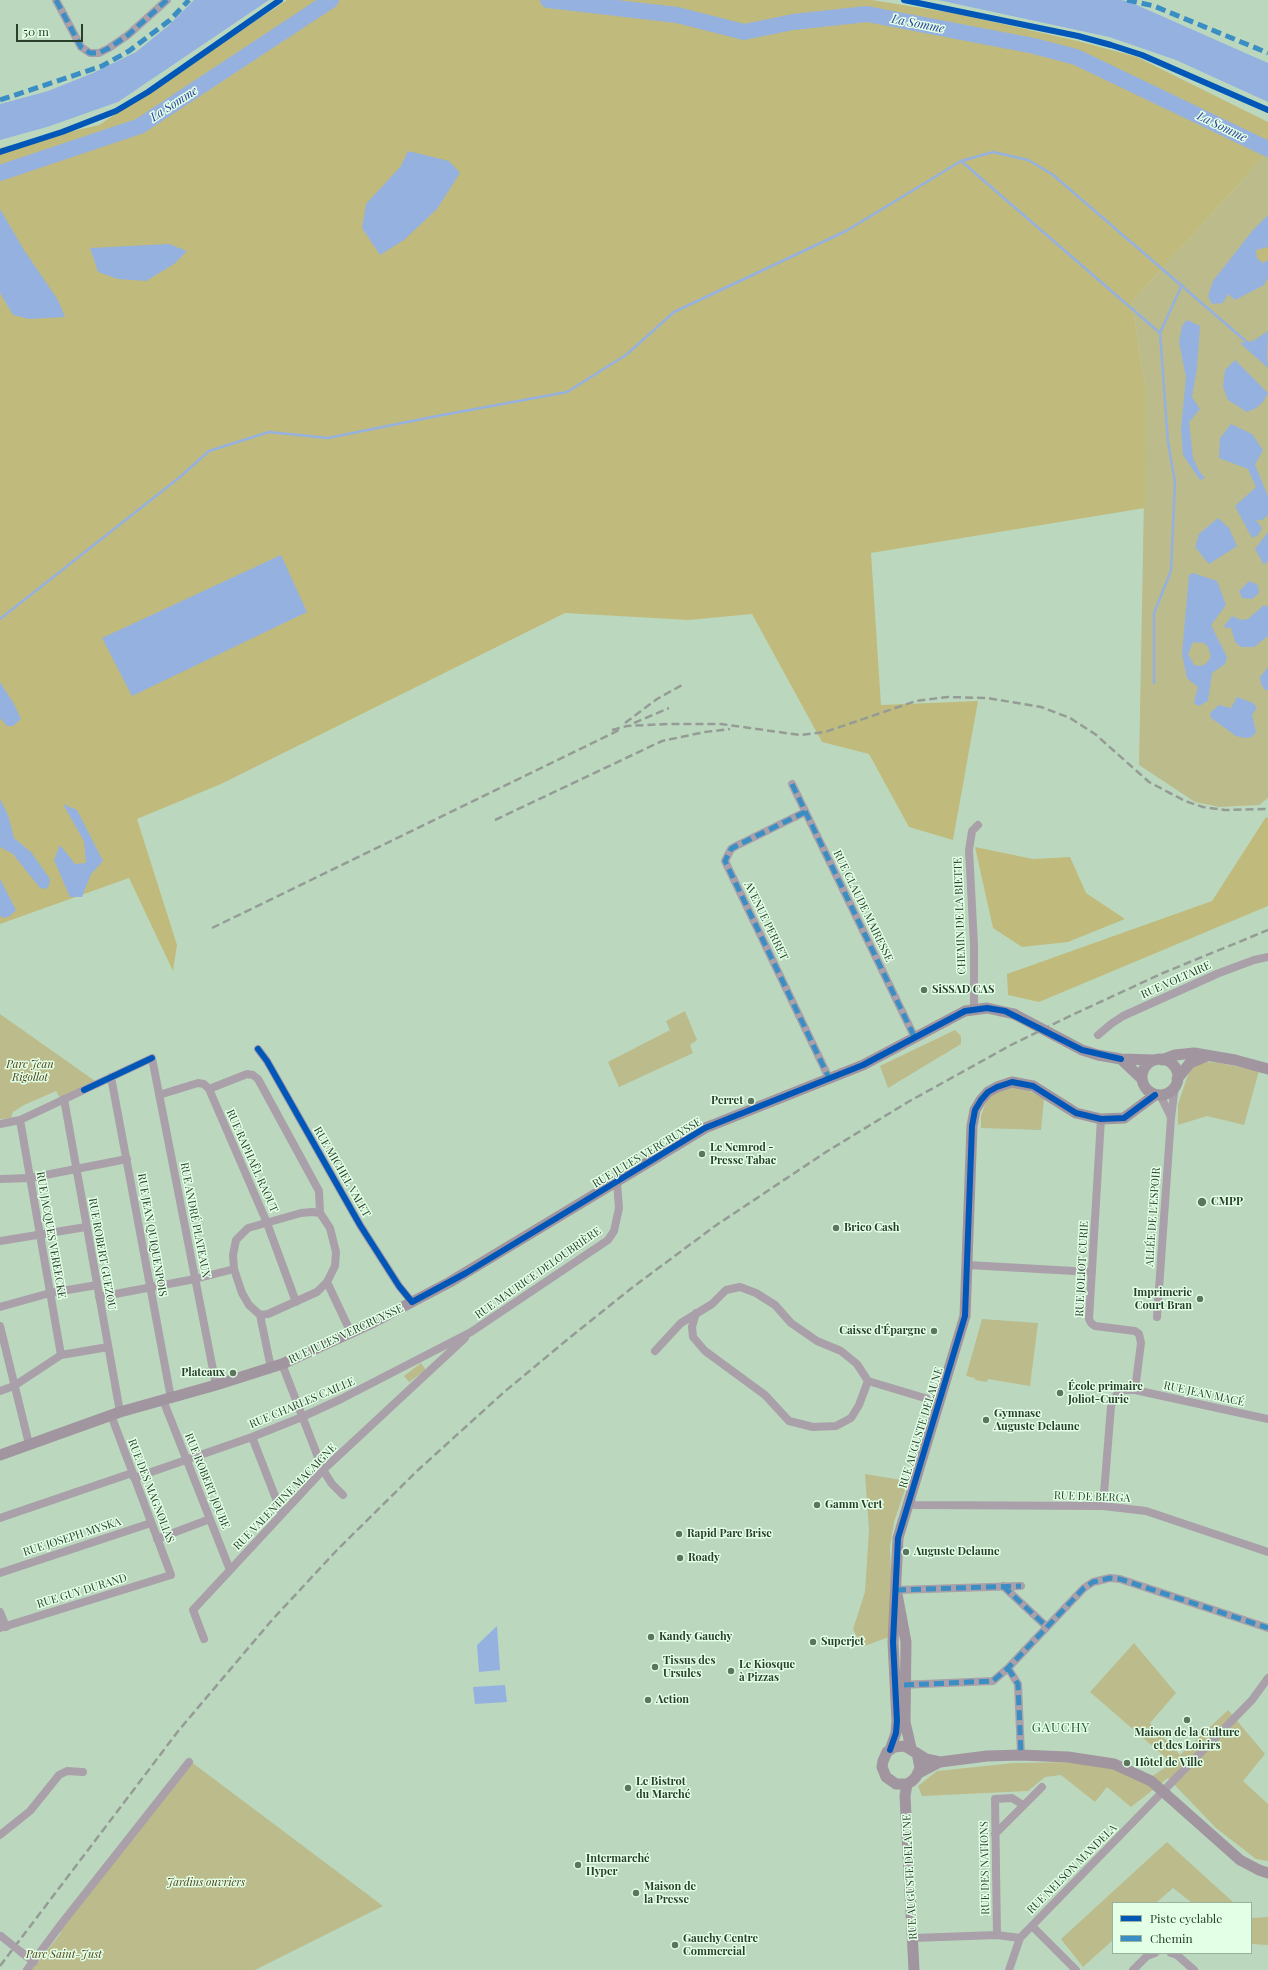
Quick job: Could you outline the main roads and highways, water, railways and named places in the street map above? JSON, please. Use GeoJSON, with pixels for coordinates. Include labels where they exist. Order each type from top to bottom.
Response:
{"type":"FeatureCollection","features":[{"type":"Feature","properties":{"kind":"water"},"geometry":{"type":"Polygon","coordinates":[[[194,0],[269,0],[118,102],[47,127],[0,140],[0,104],[48,91],[93,73],[136,52],[168,26],[194,0]]]}},
{"type":"Feature","properties":{"kind":"water"},"geometry":{"type":"Polygon","coordinates":[[[938,0],[1121,0],[1130,2],[1268,63],[1268,102],[1176,60],[1109,37],[938,0]]]}},
{"type":"Feature","properties":{"kind":"water"},"geometry":{"type":"Polygon","coordinates":[[[408,151],[449,161],[460,173],[437,209],[404,240],[380,255],[362,228],[366,204],[401,166],[408,151]]]}},
{"type":"Feature","properties":{"kind":"water"},"geometry":{"type":"Polygon","coordinates":[[[0,209],[24,250],[58,300],[65,317],[29,319],[13,315],[0,293],[0,209]]]}},
{"type":"Feature","properties":{"kind":"water"},"geometry":{"type":"Polygon","coordinates":[[[1268,215],[1268,247],[1256,250],[1257,258],[1263,263],[1268,260],[1268,278],[1264,285],[1235,300],[1228,294],[1223,303],[1212,304],[1208,296],[1213,281],[1253,230],[1268,215]]]}},
{"type":"Feature","properties":{"kind":"water"},"geometry":{"type":"Polygon","coordinates":[[[169,244],[187,251],[174,264],[146,281],[118,279],[98,272],[90,248],[169,244]]]}},
{"type":"Feature","properties":{"kind":"water"},"geometry":{"type":"Polygon","coordinates":[[[1187,320],[1200,326],[1197,368],[1192,397],[1200,409],[1189,422],[1193,458],[1199,471],[1205,478],[1200,480],[1183,455],[1181,429],[1186,377],[1179,342],[1182,326],[1187,320]]]}},
{"type":"Feature","properties":{"kind":"water"},"geometry":{"type":"Polygon","coordinates":[[[1268,331],[1268,368],[1240,343],[1253,341],[1268,331]]]}},
{"type":"Feature","properties":{"kind":"water"},"geometry":{"type":"Polygon","coordinates":[[[1235,360],[1268,393],[1263,402],[1256,408],[1247,412],[1228,400],[1223,387],[1225,370],[1235,360]]]}},
{"type":"Feature","properties":{"kind":"water"},"geometry":{"type":"Polygon","coordinates":[[[1231,424],[1252,434],[1263,450],[1255,465],[1268,496],[1268,515],[1262,520],[1256,520],[1262,528],[1258,535],[1252,538],[1235,506],[1256,487],[1248,469],[1219,458],[1220,438],[1231,424]]]}},
{"type":"Feature","properties":{"kind":"water"},"geometry":{"type":"Polygon","coordinates":[[[1218,518],[1229,528],[1237,546],[1209,564],[1195,547],[1199,534],[1218,518]]]}},
{"type":"Feature","properties":{"kind":"water"},"geometry":{"type":"Polygon","coordinates":[[[1268,532],[1268,561],[1264,565],[1255,549],[1268,532]]]}},
{"type":"Feature","properties":{"kind":"water"},"geometry":{"type":"Polygon","coordinates":[[[281,555],[307,612],[132,696],[102,638],[281,555]]]}},
{"type":"Feature","properties":{"kind":"water"},"geometry":{"type":"Polygon","coordinates":[[[1193,573],[1217,581],[1226,605],[1211,625],[1227,657],[1225,664],[1212,673],[1208,701],[1199,706],[1194,703],[1198,687],[1187,678],[1182,654],[1189,575],[1193,573]],[[1193,642],[1188,654],[1194,665],[1201,666],[1207,663],[1211,656],[1208,647],[1204,643],[1193,642]]]}},
{"type":"Feature","properties":{"kind":"water"},"geometry":{"type":"Polygon","coordinates":[[[1249,581],[1258,585],[1259,593],[1252,599],[1242,598],[1239,591],[1249,581]]]}},
{"type":"Feature","properties":{"kind":"water"},"geometry":{"type":"Polygon","coordinates":[[[1264,605],[1268,607],[1268,636],[1254,647],[1241,647],[1235,642],[1231,628],[1223,627],[1232,616],[1241,620],[1248,619],[1264,605]]]}},
{"type":"Feature","properties":{"kind":"water"},"geometry":{"type":"Polygon","coordinates":[[[1268,667],[1268,690],[1265,690],[1261,684],[1260,677],[1268,667]]]}},
{"type":"Feature","properties":{"kind":"water"},"geometry":{"type":"Polygon","coordinates":[[[0,682],[14,704],[21,719],[13,726],[7,726],[0,718],[0,682]]]}},
{"type":"Feature","properties":{"kind":"water"},"geometry":{"type":"Polygon","coordinates":[[[1237,697],[1253,703],[1257,708],[1252,715],[1256,732],[1252,737],[1245,738],[1236,736],[1211,718],[1210,713],[1219,705],[1231,708],[1237,697]]]}},
{"type":"Feature","properties":{"kind":"water"},"geometry":{"type":"Polygon","coordinates":[[[0,799],[8,815],[14,838],[31,852],[50,879],[49,886],[45,889],[40,888],[13,854],[0,847],[0,799]]]}},
{"type":"Feature","properties":{"kind":"water"},"geometry":{"type":"Polygon","coordinates":[[[63,804],[77,810],[103,861],[91,874],[82,897],[70,897],[54,860],[60,845],[75,864],[86,863],[84,841],[63,804]]]}},
{"type":"Feature","properties":{"kind":"water"},"geometry":{"type":"Polygon","coordinates":[[[0,879],[16,910],[10,916],[4,918],[0,916],[0,879]]]}},
{"type":"Feature","properties":{"kind":"water"},"geometry":{"type":"Polygon","coordinates":[[[497,1626],[500,1670],[479,1672],[477,1645],[497,1626]]]}},
{"type":"Feature","properties":{"kind":"water"},"geometry":{"type":"Polygon","coordinates":[[[505,1685],[507,1702],[475,1704],[473,1687],[505,1685]]]}},
{"type":"Feature","properties":{"kind":"waterway","name":"La Somme"},"geometry":{"type":"LineString","coordinates":[[0,173],[140,126],[331,0]]}},
{"type":"Feature","properties":{"kind":"waterway","name":"La Somme"},"geometry":{"type":"LineString","coordinates":[[548,0],[677,15],[744,32],[793,22],[867,14],[1034,46],[1076,57],[1268,149]]}},
{"type":"Feature","properties":{"kind":"waterway"},"geometry":{"type":"LineString","coordinates":[[0,619],[180,477],[209,451],[269,432],[328,438],[567,392],[626,355],[674,312],[846,231],[961,161],[993,152],[1028,160],[1052,174],[1248,343]]}},
{"type":"Feature","properties":{"kind":"waterway"},"geometry":{"type":"LineString","coordinates":[[961,161],[1160,333]]}},
{"type":"Feature","properties":{"kind":"waterway"},"geometry":{"type":"LineString","coordinates":[[1154,683],[1154,613],[1171,571],[1175,482],[1168,442],[1160,333],[1182,285]]}},
{"type":"Feature","properties":{"kind":"railway"},"geometry":{"type":"LineString","coordinates":[[625,723],[657,699],[682,685]]}},
{"type":"Feature","properties":{"kind":"railway"},"geometry":{"type":"LineString","coordinates":[[612,730],[627,726],[721,724],[800,735],[825,732],[916,701],[948,697],[987,698],[1041,707],[1070,718],[1095,734],[1149,782],[1185,801],[1203,807],[1225,810],[1268,809]]}},
{"type":"Feature","properties":{"kind":"railway"},"geometry":{"type":"LineString","coordinates":[[634,723],[669,708]]}},
{"type":"Feature","properties":{"kind":"railway"},"geometry":{"type":"LineString","coordinates":[[495,820],[662,741],[705,732],[730,729]]}},
{"type":"Feature","properties":{"kind":"railway"},"geometry":{"type":"LineString","coordinates":[[212,928],[619,730]]}},
{"type":"Feature","properties":{"kind":"railway"},"geometry":{"type":"LineString","coordinates":[[0,1966],[179,1730],[272,1620],[337,1550],[417,1471],[503,1393],[568,1339],[633,1287],[715,1226],[826,1152],[908,1102],[1011,1045],[1072,1015],[1163,973],[1268,930]]}},
{"type":"Feature","properties":{"kind":"place","name":"SiSSAD CAS"},"geometry":{"type":"Point","coordinates":[924,990]}},
{"type":"Feature","properties":{"kind":"place","name":"Perret"},"geometry":{"type":"Point","coordinates":[751,1101]}},
{"type":"Feature","properties":{"kind":"place","name":"Le Nemrod - Presse Tabac"},"geometry":{"type":"Point","coordinates":[702,1154]}},
{"type":"Feature","properties":{"kind":"place","name":"CMPP"},"geometry":{"type":"Point","coordinates":[1202,1202]}},
{"type":"Feature","properties":{"kind":"place","name":"Brico Cash"},"geometry":{"type":"Point","coordinates":[836,1228]}},
{"type":"Feature","properties":{"kind":"place","name":"Imprimerie Court Bran"},"geometry":{"type":"Point","coordinates":[1200,1299]}},
{"type":"Feature","properties":{"kind":"place","name":"Caisse d'Épargne"},"geometry":{"type":"Point","coordinates":[934,1331]}},
{"type":"Feature","properties":{"kind":"place","name":"Plateaux"},"geometry":{"type":"Point","coordinates":[233,1373]}},
{"type":"Feature","properties":{"kind":"place","name":"École primaire Joliot-Curie"},"geometry":{"type":"Point","coordinates":[1060,1393]}},
{"type":"Feature","properties":{"kind":"place","name":"Gymnase Auguste Delaune"},"geometry":{"type":"Point","coordinates":[986,1420]}},
{"type":"Feature","properties":{"kind":"place","name":"Gamm Vert"},"geometry":{"type":"Point","coordinates":[817,1505]}},
{"type":"Feature","properties":{"kind":"place","name":"Rapid Pare Brise"},"geometry":{"type":"Point","coordinates":[679,1534]}},
{"type":"Feature","properties":{"kind":"place","name":"Auguste Delaune"},"geometry":{"type":"Point","coordinates":[906,1552]}},
{"type":"Feature","properties":{"kind":"place","name":"Roady"},"geometry":{"type":"Point","coordinates":[680,1558]}},
{"type":"Feature","properties":{"kind":"place","name":"Kandy Gauchy"},"geometry":{"type":"Point","coordinates":[651,1637]}},
{"type":"Feature","properties":{"kind":"place","name":"Superjet"},"geometry":{"type":"Point","coordinates":[813,1642]}},
{"type":"Feature","properties":{"kind":"place","name":"Tissus des Ursules"},"geometry":{"type":"Point","coordinates":[655,1667]}},
{"type":"Feature","properties":{"kind":"place","name":"Le Kiosque à Pizzas"},"geometry":{"type":"Point","coordinates":[731,1671]}},
{"type":"Feature","properties":{"kind":"place","name":"Action"},"geometry":{"type":"Point","coordinates":[648,1700]}},
{"type":"Feature","properties":{"kind":"place","name":"Maison de la Culture et des Loirirs"},"geometry":{"type":"Point","coordinates":[1187,1720]}},
{"type":"Feature","properties":{"kind":"place","name":"Hôtel de Ville"},"geometry":{"type":"Point","coordinates":[1127,1763]}},
{"type":"Feature","properties":{"kind":"place","name":"Le Bistrot du Marché"},"geometry":{"type":"Point","coordinates":[628,1788]}},
{"type":"Feature","properties":{"kind":"place","name":"Intermarché Hyper"},"geometry":{"type":"Point","coordinates":[578,1865]}},
{"type":"Feature","properties":{"kind":"place","name":"Maison de la Presse"},"geometry":{"type":"Point","coordinates":[636,1893]}},
{"type":"Feature","properties":{"kind":"place","name":"Gauchy Centre Commercial"},"geometry":{"type":"Point","coordinates":[675,1945]}},
{"type":"Feature","properties":{"kind":"district","name":"GAUCHY"},"geometry":{"type":"Point","coordinates":[1061,1728]}},
{"type":"Feature","properties":{"kind":"park label","name":"Parc Jean Rigollot"},"geometry":{"type":"Point","coordinates":[30,1071]}},
{"type":"Feature","properties":{"kind":"park label","name":"Jardins ouvriers"},"geometry":{"type":"Point","coordinates":[206,1883]}},
{"type":"Feature","properties":{"kind":"park label","name":"Parc Saint-Just"},"geometry":{"type":"Point","coordinates":[64,1955]}}]}
